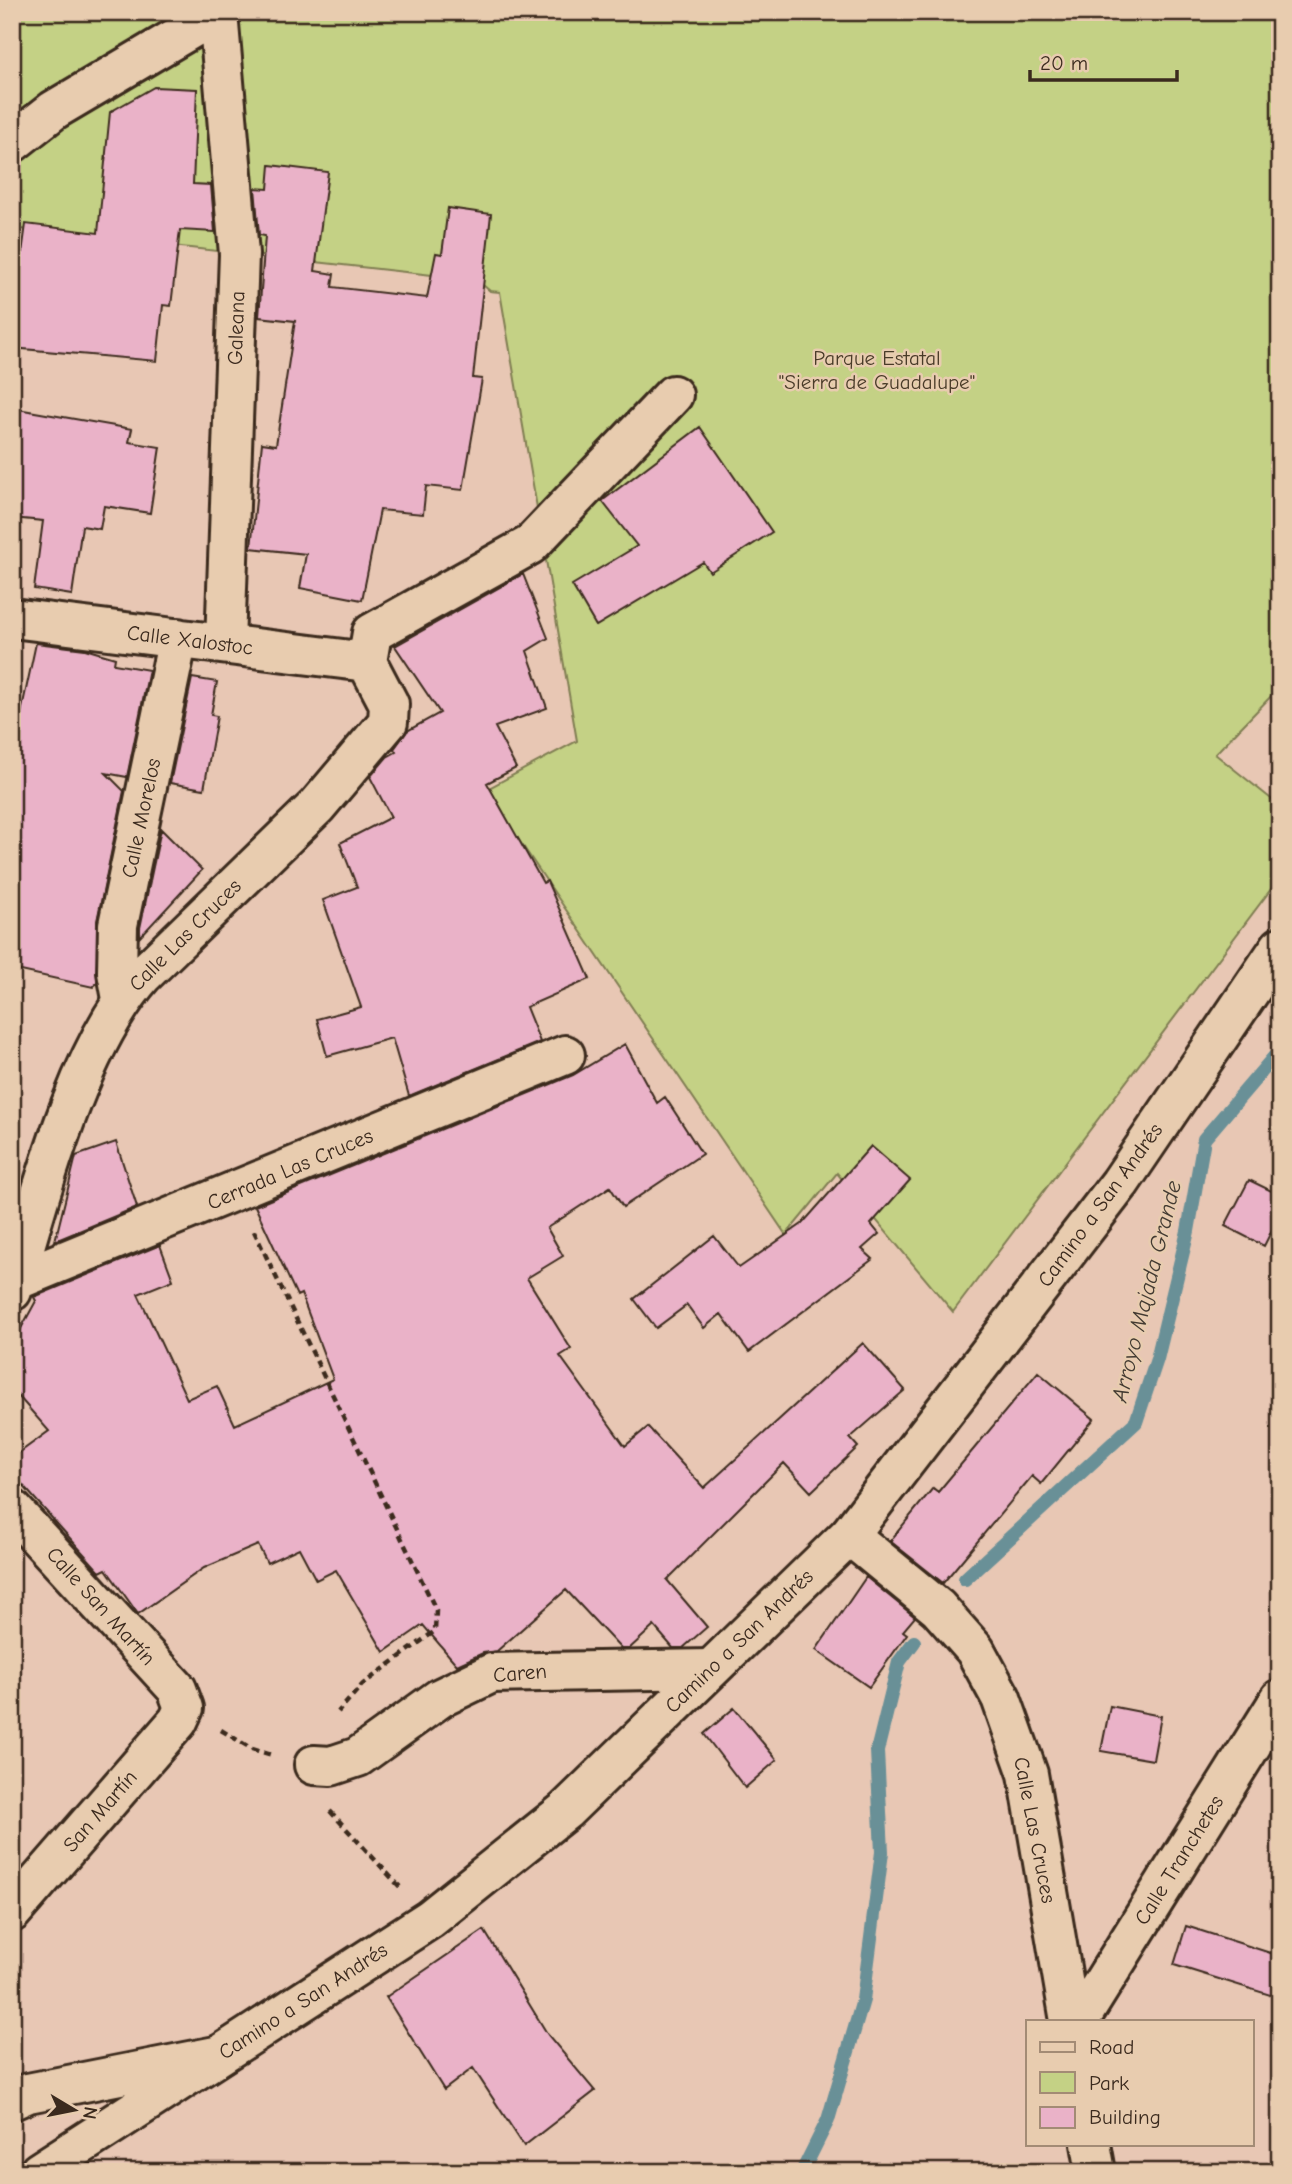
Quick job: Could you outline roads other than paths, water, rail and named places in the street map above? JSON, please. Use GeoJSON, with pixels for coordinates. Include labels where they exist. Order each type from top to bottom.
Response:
{"type":"FeatureCollection","features":[{"type":"Feature","properties":{"kind":"street"},"geometry":{"type":"LineString","coordinates":[[12,143],[54,110],[218,13]]}},
{"type":"Feature","properties":{"kind":"street","name":"Galeana"},"geometry":{"type":"LineString","coordinates":[[218,13],[239,254],[225,644]]}},
{"type":"Feature","properties":{"kind":"street"},"geometry":{"type":"LineString","coordinates":[[367,662],[372,633],[530,545],[673,395]]}},
{"type":"Feature","properties":{"kind":"street","name":"Calle Xalostoc"},"geometry":{"type":"LineString","coordinates":[[12,618],[367,662]]}},
{"type":"Feature","properties":{"kind":"street","name":"Calle Morelos"},"geometry":{"type":"LineString","coordinates":[[122,999],[117,972],[118,925],[178,638]]}},
{"type":"Feature","properties":{"kind":"street","name":"Calle Las Cruces"},"geometry":{"type":"LineString","coordinates":[[14,1286],[56,1146],[104,1029],[122,999],[317,806],[388,722],[389,704],[367,662]]}},
{"type":"Feature","properties":{"kind":"street","name":"Camino a San Andrés"},"geometry":{"type":"LineString","coordinates":[[39,2172],[430,1919],[565,1811],[849,1535],[1120,1183],[1280,947]]}},
{"type":"Feature","properties":{"kind":"street","name":"Cerrada Las Cruces"},"geometry":{"type":"LineString","coordinates":[[14,1286],[565,1055]]}},
{"type":"Feature","properties":{"kind":"street","name":"Calle San Martín"},"geometry":{"type":"LineString","coordinates":[[12,1509],[177,1689],[184,1707]]}},
{"type":"Feature","properties":{"kind":"street","name":"Calle Las Cruces"},"geometry":{"type":"LineString","coordinates":[[849,1535],[938,1608],[975,1650],[1001,1698],[1028,1774],[1070,2020]]}},
{"type":"Feature","properties":{"kind":"street","name":"Caren"},"geometry":{"type":"LineString","coordinates":[[314,1765],[331,1766],[358,1757],[440,1698],[492,1673],[512,1670],[710,1669]]}},
{"type":"Feature","properties":{"kind":"street","name":"Calle Tranchetes"},"geometry":{"type":"LineString","coordinates":[[1080,2020],[1280,1699]]}},
{"type":"Feature","properties":{"kind":"street","name":"San Martín"},"geometry":{"type":"LineString","coordinates":[[12,1912],[178,1721],[184,1707]]}},
{"type":"Feature","properties":{"kind":"street"},"geometry":{"type":"LineString","coordinates":[[12,2100],[28,2093],[216,2056]]}},
{"type":"Feature","properties":{"kind":"street"},"geometry":{"type":"LineString","coordinates":[[1091,2146],[1096,2172]]}},
{"type":"Feature","properties":{"kind":"waterway","name":"Arroyo Majada Grande"},"geometry":{"type":"LineString","coordinates":[[965,1579],[1136,1422],[1157,1359],[1188,1231],[1204,1139],[1280,1050]]}},
{"type":"Feature","properties":{"kind":"waterway","name":"Arroyo Majada Grande"},"geometry":{"type":"LineString","coordinates":[[802,2172],[828,2120],[863,2000],[882,1852],[877,1751],[899,1662],[914,1642]]}},
{"type":"Feature","properties":{"kind":"park label","name":"Parque Estatal \"Sierra de Guadalupe\""},"geometry":{"type":"Point","coordinates":[877,370]}}]}
